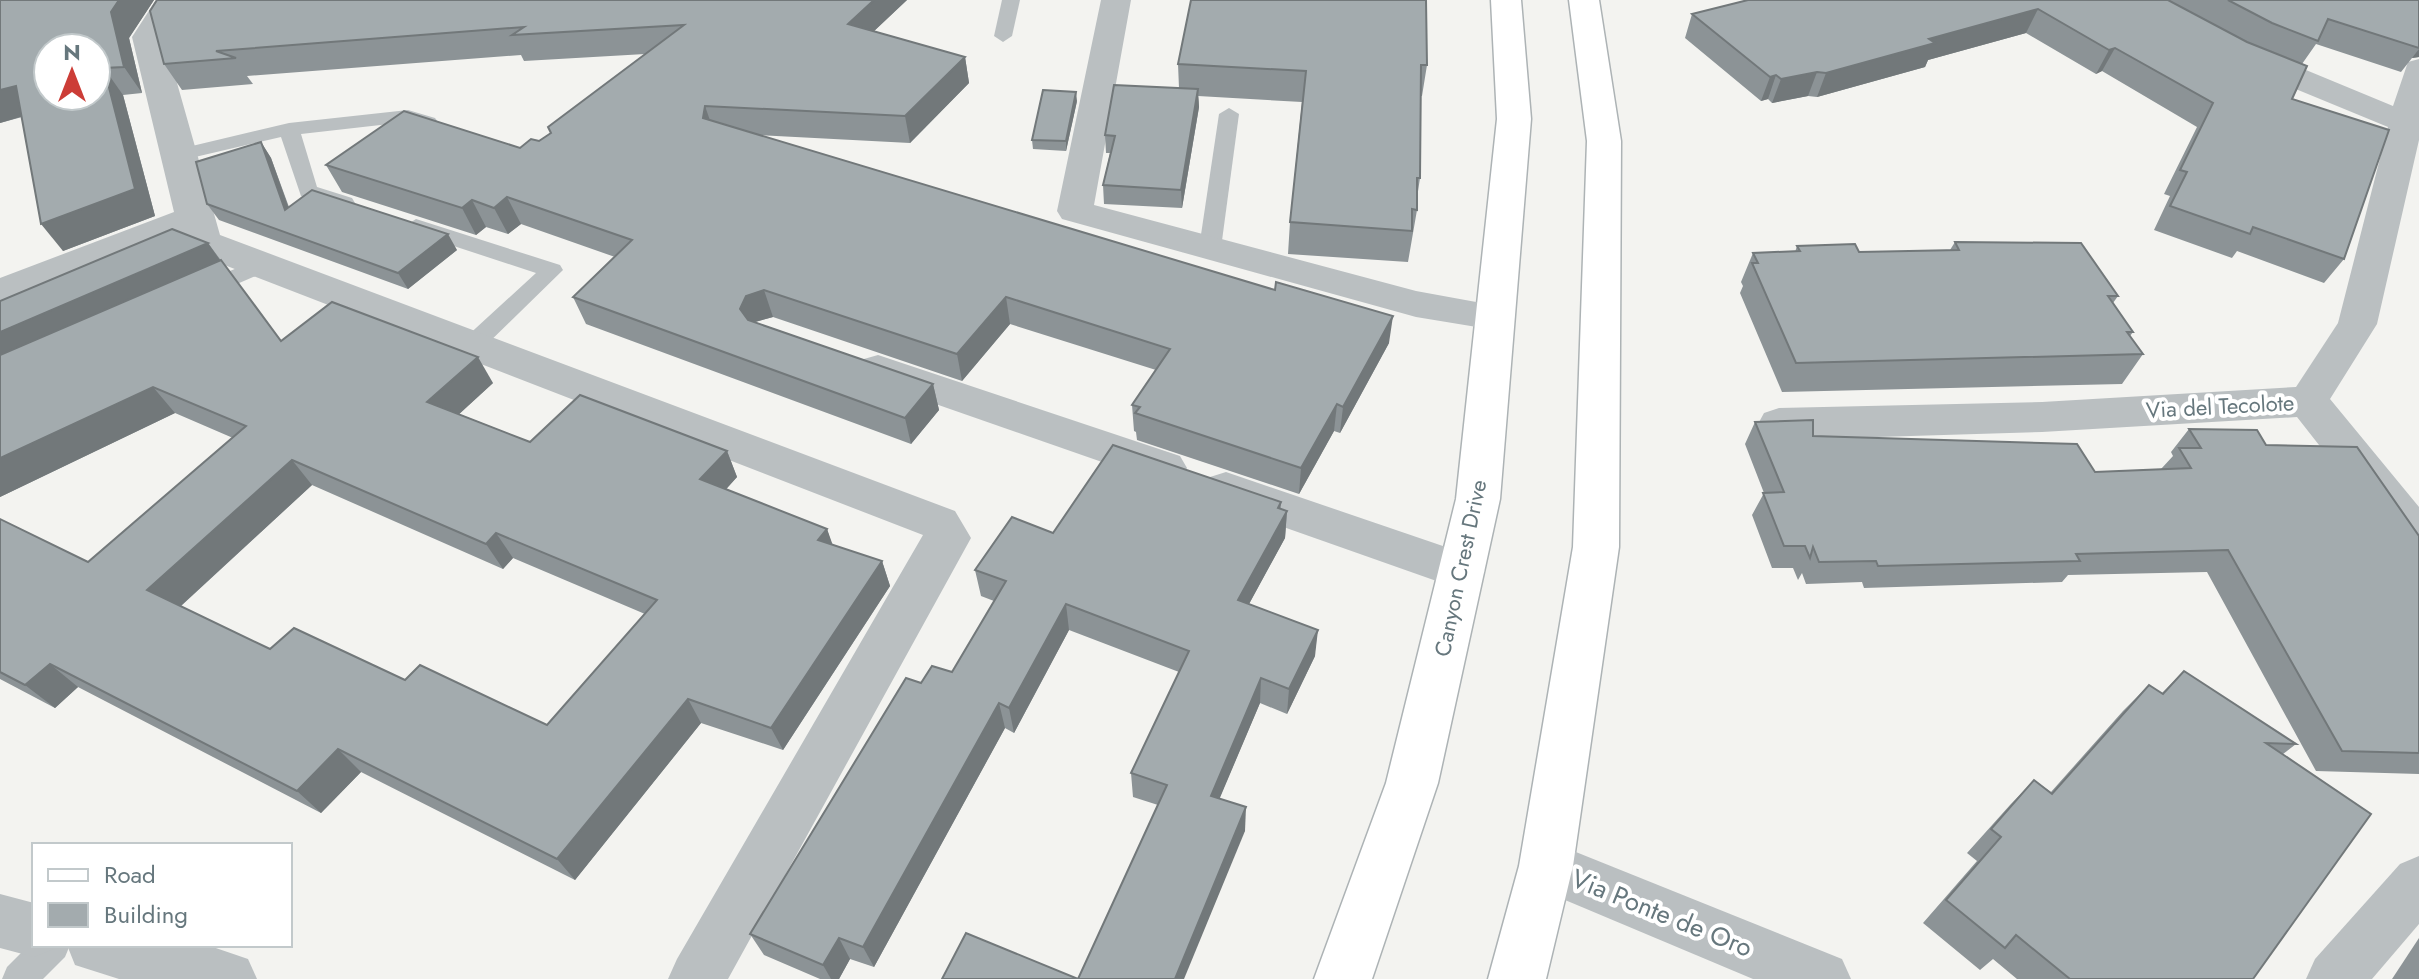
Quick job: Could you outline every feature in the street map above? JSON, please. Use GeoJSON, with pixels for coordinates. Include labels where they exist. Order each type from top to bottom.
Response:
{"type":"FeatureCollection","features":[{"type":"Feature","properties":{"kind":"main road","name":"Canyon Crest Drive"},"geometry":{"type":"LineString","coordinates":[[1343,979],[1412,783],[1478,499],[1514,119],[1506,0]]}},
{"type":"Feature","properties":{"kind":"main road"},"geometry":{"type":"LineString","coordinates":[[1517,979],[1546,866],[1596,547],[1604,141],[1584,0]]}},
{"type":"Feature","properties":{"kind":"street"},"geometry":{"type":"LineString","coordinates":[[171,0],[148,37],[194,218],[204,243],[939,523],[948,538],[697,979]]}},
{"type":"Feature","properties":{"kind":"street"},"geometry":{"type":"LineString","coordinates":[[1116,0],[1075,211],[1416,304],[1495,317]]}},
{"type":"Feature","properties":{"kind":"street"},"geometry":{"type":"LineString","coordinates":[[2139,0],[2244,56],[2404,122]]}},
{"type":"Feature","properties":{"kind":"street","name":"Via del Tecolote"},"geometry":{"type":"LineString","coordinates":[[1779,424],[2042,417],[2308,401],[2357,324],[2419,69]]}},
{"type":"Feature","properties":{"kind":"street"},"geometry":{"type":"LineString","coordinates":[[0,292],[194,218]]}},
{"type":"Feature","properties":{"kind":"street"},"geometry":{"type":"LineString","coordinates":[[841,357],[1462,571]]}},
{"type":"Feature","properties":{"kind":"street"},"geometry":{"type":"LineString","coordinates":[[2308,401],[2419,539]]}},
{"type":"Feature","properties":{"kind":"street","name":"Via Ponte de Oro"},"geometry":{"type":"LineString","coordinates":[[1546,866],[1822,979]]}},
{"type":"Feature","properties":{"kind":"street"},"geometry":{"type":"LineString","coordinates":[[2335,979],[2419,882]]}},
{"type":"Feature","properties":{"kind":"street"},"geometry":{"type":"LineString","coordinates":[[0,921],[32,929]]}},
{"type":"Feature","properties":{"kind":"street"},"geometry":{"type":"LineString","coordinates":[[103,947],[228,979]]}},
{"type":"Feature","properties":{"kind":"lane"},"geometry":{"type":"LineString","coordinates":[[1003,36],[1011,0]]}},
{"type":"Feature","properties":{"kind":"lane"},"geometry":{"type":"LineString","coordinates":[[1210,248],[1229,114]]}},
{"type":"Feature","properties":{"kind":"lane"},"geometry":{"type":"LineString","coordinates":[[178,155],[289,129],[408,116],[451,129]]}},
{"type":"Feature","properties":{"kind":"lane"},"geometry":{"type":"LineString","coordinates":[[289,129],[308,191],[369,211]]}},
{"type":"Feature","properties":{"kind":"lane"},"geometry":{"type":"LineString","coordinates":[[399,221],[552,270],[472,345]]}},
{"type":"Feature","properties":{"kind":"lane"},"geometry":{"type":"LineString","coordinates":[[174,304],[261,265]]}},
{"type":"Feature","properties":{"kind":"lane"},"geometry":{"type":"LineString","coordinates":[[19,979],[51,947]]}},
{"type":"Feature","properties":{"kind":"building"},"geometry":{"type":"Polygon","coordinates":[[[0,0],[119,0],[111,12],[124,67],[112,68],[112,32],[32,32],[32,112],[112,112],[112,99],[135,189],[41,224],[16,86],[0,90],[0,0]]]}},
{"type":"Feature","properties":{"kind":"building"},"geometry":{"type":"Polygon","coordinates":[[[157,0],[874,0],[848,24],[965,57],[905,116],[705,106],[703,118],[1275,290],[1276,282],[1393,316],[1343,407],[1337,404],[1301,468],[1135,413],[1140,407],[1132,405],[1170,349],[1006,297],[957,354],[764,290],[746,296],[740,309],[748,320],[933,384],[905,418],[573,297],[632,240],[507,197],[494,208],[472,200],[462,208],[326,165],[404,111],[520,148],[531,139],[539,141],[551,133],[548,127],[684,25],[512,35],[524,27],[216,51],[236,58],[164,64],[150,11],[157,0]]]}},
{"type":"Feature","properties":{"kind":"building"},"geometry":{"type":"Polygon","coordinates":[[[1191,0],[1426,0],[1427,65],[1421,65],[1420,178],[1417,178],[1417,210],[1412,209],[1412,231],[1290,222],[1306,71],[1178,64],[1191,0]]]}},
{"type":"Feature","properties":{"kind":"building"},"geometry":{"type":"Polygon","coordinates":[[[1748,0],[2168,0],[2247,42],[2307,66],[2292,99],[2389,130],[2344,259],[2253,227],[2250,234],[2170,206],[2187,172],[2180,170],[2213,103],[2115,48],[2109,50],[2038,9],[1929,39],[1935,43],[1826,73],[1781,79],[1776,75],[1770,77],[1692,14],[1748,0]]]}},
{"type":"Feature","properties":{"kind":"building"},"geometry":{"type":"Polygon","coordinates":[[[2228,0],[2419,0],[2419,48],[2328,19],[2318,41],[2272,23],[2228,0]]]}},
{"type":"Feature","properties":{"kind":"building"},"geometry":{"type":"Polygon","coordinates":[[[1114,85],[1198,89],[1181,190],[1103,185],[1115,136],[1105,135],[1114,85]]]}},
{"type":"Feature","properties":{"kind":"building"},"geometry":{"type":"Polygon","coordinates":[[[1043,90],[1076,92],[1066,141],[1032,140],[1043,90]]]}},
{"type":"Feature","properties":{"kind":"building"},"geometry":{"type":"Polygon","coordinates":[[[261,142],[285,210],[312,190],[448,234],[398,273],[207,204],[196,162],[261,142]]]}},
{"type":"Feature","properties":{"kind":"building"},"geometry":{"type":"Polygon","coordinates":[[[172,229],[208,243],[0,332],[0,301],[172,229]]]}},
{"type":"Feature","properties":{"kind":"building"},"geometry":{"type":"Polygon","coordinates":[[[1955,242],[2081,243],[2118,296],[2108,296],[2133,332],[2127,332],[2143,354],[1796,363],[1752,263],[1758,263],[1753,253],[1800,251],[1797,246],[1855,244],[1859,252],[1959,250],[1955,242]]]}},
{"type":"Feature","properties":{"kind":"building"},"geometry":{"type":"Polygon","coordinates":[[[221,260],[281,341],[332,302],[478,357],[427,402],[530,442],[580,395],[727,451],[700,479],[827,529],[818,540],[882,561],[771,728],[688,699],[557,859],[338,749],[297,791],[50,664],[25,685],[0,672],[0,519],[88,562],[246,426],[153,387],[0,458],[0,355],[221,260]],[[292,460],[147,590],[270,649],[294,628],[405,680],[420,665],[547,725],[657,600],[496,533],[486,544],[292,460]]]}},
{"type":"Feature","properties":{"kind":"building"},"geometry":{"type":"Polygon","coordinates":[[[1813,420],[1813,436],[2077,444],[2095,472],[2191,468],[2179,448],[2201,448],[2189,429],[2257,430],[2266,445],[2357,447],[2419,536],[2419,753],[2342,751],[2228,550],[2076,554],[2080,561],[1878,566],[1876,561],[1819,562],[1813,547],[1810,558],[1805,546],[1784,546],[1763,493],[1784,492],[1755,422],[1813,420]]]}},
{"type":"Feature","properties":{"kind":"building"},"geometry":{"type":"Polygon","coordinates":[[[1113,445],[1281,502],[1278,508],[1287,511],[1238,600],[1318,630],[1289,689],[1261,678],[1211,796],[1246,807],[1175,979],[1078,979],[1167,785],[1131,773],[1189,651],[1066,604],[1009,708],[999,703],[863,947],[839,938],[823,965],[750,934],[906,678],[921,683],[932,666],[952,672],[1006,581],[975,570],[1012,517],[1053,533],[1113,445]]]}},
{"type":"Feature","properties":{"kind":"building"},"geometry":{"type":"Polygon","coordinates":[[[2184,671],[2296,744],[2266,743],[2371,814],[2253,979],[2070,979],[2016,935],[2005,948],[1946,900],[2001,837],[1991,829],[2034,780],[2052,794],[2149,685],[2163,694],[2184,671]]]}},
{"type":"Feature","properties":{"kind":"building"},"geometry":{"type":"Polygon","coordinates":[[[966,933],[1078,979],[942,979],[966,933]]]}}]}
